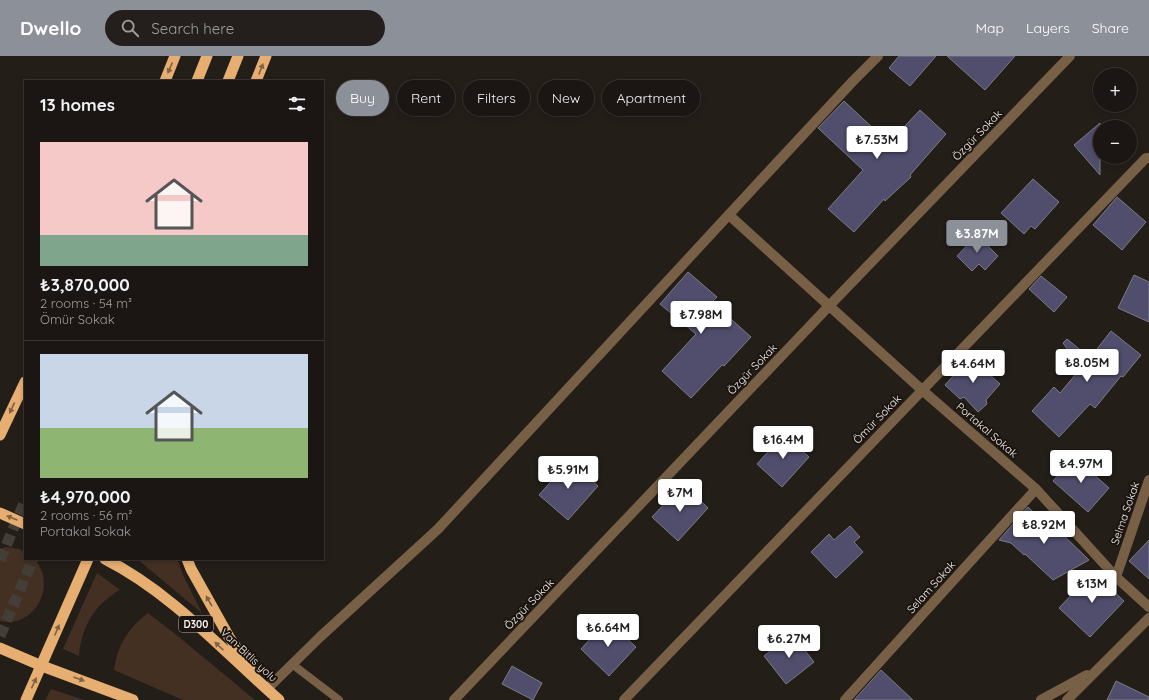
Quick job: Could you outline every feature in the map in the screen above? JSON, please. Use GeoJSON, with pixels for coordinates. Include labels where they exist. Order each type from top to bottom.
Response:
{"type":"FeatureCollection","features":[{"type":"Feature","properties":{"kind":"highway"},"geometry":{"type":"LineString","coordinates":[[165,80],[175,56]]}},
{"type":"Feature","properties":{"kind":"highway"},"geometry":{"type":"LineString","coordinates":[[197,80],[207,56]]}},
{"type":"Feature","properties":{"kind":"highway"},"geometry":{"type":"LineString","coordinates":[[228,80],[238,56]]}},
{"type":"Feature","properties":{"kind":"highway"},"geometry":{"type":"LineString","coordinates":[[256,80],[266,56]]}},
{"type":"Feature","properties":{"kind":"highway"},"geometry":{"type":"LineString","coordinates":[[0,435],[24,384]]}},
{"type":"Feature","properties":{"kind":"highway"},"geometry":{"type":"LineString","coordinates":[[0,513],[24,524]]}},
{"type":"Feature","properties":{"kind":"highway"},"geometry":{"type":"LineString","coordinates":[[26,700],[88,560]]}},
{"type":"Feature","properties":{"kind":"highway","name":"Van-Bitlis yolu"},"geometry":{"type":"LineString","coordinates":[[107,560],[137,576],[170,602],[279,700]]}},
{"type":"Feature","properties":{"kind":"highway"},"geometry":{"type":"LineString","coordinates":[[187,560],[229,637],[263,685]]}},
{"type":"Feature","properties":{"kind":"highway"},"geometry":{"type":"LineString","coordinates":[[0,648],[42,666],[133,700]]}},
{"type":"Feature","properties":{"kind":"street"},"geometry":{"type":"LineString","coordinates":[[263,685],[292,664],[438,529],[853,81],[878,56]]}},
{"type":"Feature","properties":{"kind":"street","name":"Özgür Sokak"},"geometry":{"type":"LineString","coordinates":[[454,700],[829,306],[1070,56]]}},
{"type":"Feature","properties":{"kind":"street","name":"Ömür Sokak"},"geometry":{"type":"LineString","coordinates":[[624,700],[1140,164],[1146,158],[1149,158]]}},
{"type":"Feature","properties":{"kind":"street","name":"Portakal Sokak"},"geometry":{"type":"LineString","coordinates":[[729,215],[922,390],[1036,489],[1116,576],[1149,607]]}},
{"type":"Feature","properties":{"kind":"street","name":"Selma Sokak"},"geometry":{"type":"LineString","coordinates":[[1116,576],[1149,480]]}},
{"type":"Feature","properties":{"kind":"street","name":"Selam Sokak"},"geometry":{"type":"LineString","coordinates":[[844,700],[1036,489]]}},
{"type":"Feature","properties":{"kind":"street"},"geometry":{"type":"LineString","coordinates":[[1067,700],[1149,618]]}},
{"type":"Feature","properties":{"kind":"street"},"geometry":{"type":"LineString","coordinates":[[1041,700],[1097,670]]}},
{"type":"Feature","properties":{"kind":"lane"},"geometry":{"type":"LineString","coordinates":[[292,664],[339,700]]}},
{"type":"Feature","properties":{"kind":"shaded area"},"geometry":{"type":"Polygon","coordinates":[[[6,547],[19,549],[24,552],[24,560],[35,560],[41,569],[44,580],[43,592],[39,602],[32,611],[23,618],[12,622],[0,621],[0,549],[6,547]]]}},
{"type":"Feature","properties":{"kind":"shaded area"},"geometry":{"type":"Polygon","coordinates":[[[138,560],[177,560],[202,613],[138,560]]]}},
{"type":"Feature","properties":{"kind":"shaded area"},"geometry":{"type":"Polygon","coordinates":[[[97,573],[120,590],[101,605],[91,617],[84,632],[79,656],[63,649],[97,573]]]}},
{"type":"Feature","properties":{"kind":"shaded area"},"geometry":{"type":"Polygon","coordinates":[[[148,613],[255,700],[183,700],[114,670],[121,645],[129,631],[148,613]]]}},
{"type":"Feature","properties":{"kind":"shaded area"},"geometry":{"type":"Polygon","coordinates":[[[51,689],[84,700],[45,700],[51,689]]]}},
{"type":"Feature","properties":{"kind":"building"},"geometry":{"type":"Polygon","coordinates":[[[899,56],[936,56],[910,86],[889,68],[899,56]]]}},
{"type":"Feature","properties":{"kind":"building"},"geometry":{"type":"Polygon","coordinates":[[[947,56],[1015,56],[985,90],[947,56]]]}},
{"type":"Feature","properties":{"kind":"building"},"geometry":{"type":"Polygon","coordinates":[[[844,101],[889,143],[920,110],[946,134],[910,175],[911,177],[885,201],[884,199],[854,232],[828,209],[863,170],[818,128],[844,101]]]}},
{"type":"Feature","properties":{"kind":"building"},"geometry":{"type":"Polygon","coordinates":[[[1093,129],[1093,164],[1100,164],[1100,175],[1074,145],[1093,129]]]}},
{"type":"Feature","properties":{"kind":"building"},"geometry":{"type":"Polygon","coordinates":[[[1033,179],[1059,202],[1035,229],[1031,226],[1024,234],[1001,213],[1033,179]]]}},
{"type":"Feature","properties":{"kind":"building"},"geometry":{"type":"Polygon","coordinates":[[[1117,197],[1146,222],[1122,250],[1093,225],[1117,197]]]}},
{"type":"Feature","properties":{"kind":"building"},"geometry":{"type":"Polygon","coordinates":[[[977,235],[998,256],[985,270],[979,264],[972,271],[957,256],[977,235]]]}},
{"type":"Feature","properties":{"kind":"building"},"geometry":{"type":"Polygon","coordinates":[[[688,272],[717,297],[712,302],[751,337],[691,398],[662,371],[696,334],[660,304],[688,272]]]}},
{"type":"Feature","properties":{"kind":"building"},"geometry":{"type":"Polygon","coordinates":[[[1134,275],[1149,282],[1149,322],[1118,308],[1134,275]]]}},
{"type":"Feature","properties":{"kind":"building"},"geometry":{"type":"Polygon","coordinates":[[[1041,276],[1067,297],[1054,312],[1029,289],[1041,276]]]}},
{"type":"Feature","properties":{"kind":"building"},"geometry":{"type":"Polygon","coordinates":[[[1111,331],[1141,355],[1123,377],[1121,376],[1095,408],[1090,404],[1059,437],[1032,411],[1054,387],[1060,393],[1081,368],[1063,343],[1067,339],[1090,358],[1111,331]]]}},
{"type":"Feature","properties":{"kind":"building"},"geometry":{"type":"Polygon","coordinates":[[[970,357],[1000,384],[986,400],[987,404],[978,412],[964,397],[960,399],[945,385],[970,357]]]}},
{"type":"Feature","properties":{"kind":"building"},"geometry":{"type":"Polygon","coordinates":[[[784,434],[809,457],[782,487],[757,464],[784,434]]]}},
{"type":"Feature","properties":{"kind":"building"},"geometry":{"type":"Polygon","coordinates":[[[1074,457],[1109,488],[1088,512],[1053,481],[1074,457]]]}},
{"type":"Feature","properties":{"kind":"building"},"geometry":{"type":"Polygon","coordinates":[[[569,461],[598,486],[568,520],[539,495],[569,461]]]}},
{"type":"Feature","properties":{"kind":"building"},"geometry":{"type":"Polygon","coordinates":[[[683,484],[708,508],[678,541],[652,517],[683,484]]]}},
{"type":"Feature","properties":{"kind":"building"},"geometry":{"type":"Polygon","coordinates":[[[1028,507],[1057,534],[1059,531],[1089,560],[1053,580],[1011,543],[999,540],[1028,507]]]}},
{"type":"Feature","properties":{"kind":"building"},"geometry":{"type":"Polygon","coordinates":[[[850,526],[860,537],[854,542],[863,552],[836,578],[811,552],[829,534],[834,540],[850,526]]]}},
{"type":"Feature","properties":{"kind":"building"},"geometry":{"type":"Polygon","coordinates":[[[1149,540],[1149,579],[1129,561],[1149,540]]]}},
{"type":"Feature","properties":{"kind":"building"},"geometry":{"type":"Polygon","coordinates":[[[1093,572],[1124,601],[1090,637],[1059,608],[1093,572]]]}},
{"type":"Feature","properties":{"kind":"building"},"geometry":{"type":"Polygon","coordinates":[[[607,620],[636,647],[609,676],[581,649],[607,620]]]}},
{"type":"Feature","properties":{"kind":"building"},"geometry":{"type":"Polygon","coordinates":[[[792,634],[814,662],[786,684],[764,656],[792,634]]]}},
{"type":"Feature","properties":{"kind":"building"},"geometry":{"type":"Polygon","coordinates":[[[512,666],[542,683],[533,700],[502,684],[512,666]]]}},
{"type":"Feature","properties":{"kind":"building"},"geometry":{"type":"Polygon","coordinates":[[[881,670],[913,700],[854,700],[881,670]]]}},
{"type":"Feature","properties":{"kind":"building"},"geometry":{"type":"Polygon","coordinates":[[[1116,681],[1149,697],[1149,700],[1107,700],[1116,681]]]}},
{"type":"Feature","properties":{"kind":"tunnel"},"geometry":{"type":"LineString","coordinates":[[0,560],[24,503]]}},
{"type":"Feature","properties":{"kind":"tunnel"},"geometry":{"type":"LineString","coordinates":[[0,636],[33,560]]}}]}
